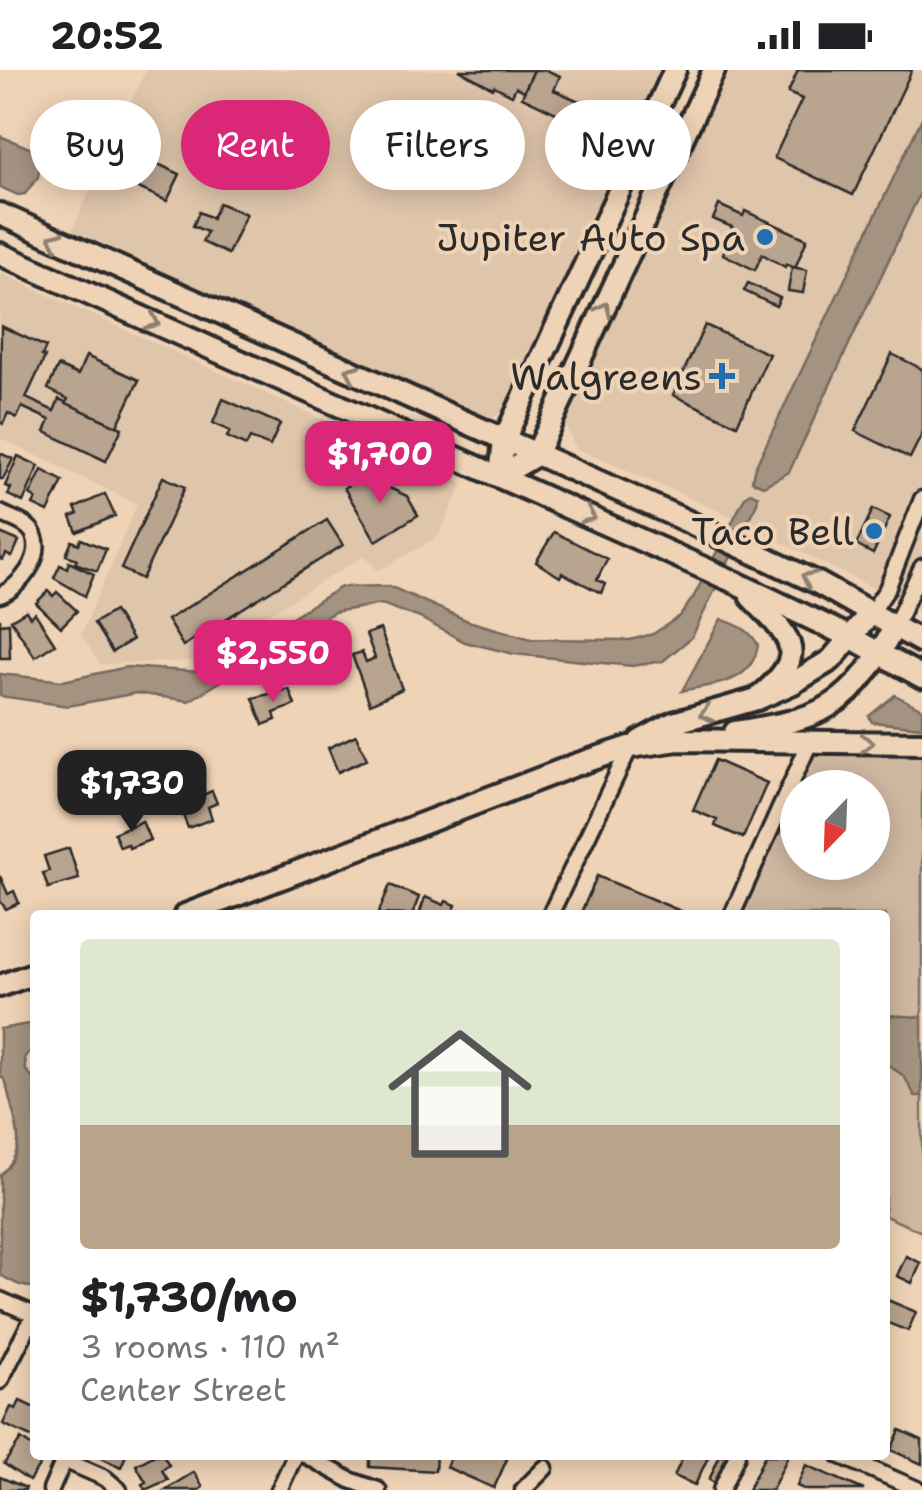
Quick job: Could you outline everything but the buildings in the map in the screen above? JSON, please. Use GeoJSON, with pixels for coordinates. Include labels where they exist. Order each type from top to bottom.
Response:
{"type":"FeatureCollection","features":[{"type":"Feature","properties":{"kind":"street"},"geometry":{"type":"LineString","coordinates":[[500,476],[504,440],[676,70]]}},
{"type":"Feature","properties":{"kind":"street"},"geometry":{"type":"LineString","coordinates":[[500,476],[536,455],[714,70]]}},
{"type":"Feature","properties":{"kind":"street"},"geometry":{"type":"LineString","coordinates":[[0,214],[713,533],[922,642]]}},
{"type":"Feature","properties":{"kind":"street"},"geometry":{"type":"LineString","coordinates":[[0,254],[698,565],[852,638],[922,677]]}},
{"type":"Feature","properties":{"kind":"street"},"geometry":{"type":"LineString","coordinates":[[552,910],[630,747],[674,723],[793,684],[832,660],[887,589],[922,499]]}},
{"type":"Feature","properties":{"kind":"street"},"geometry":{"type":"LineString","coordinates":[[0,513],[26,525],[34,534],[37,547],[22,580],[0,595]]}},
{"type":"Feature","properties":{"kind":"street"},"geometry":{"type":"LineString","coordinates":[[198,910],[575,764],[630,747],[788,724],[813,716],[845,698],[880,653],[922,567]]}},
{"type":"Feature","properties":{"kind":"street"},"geometry":{"type":"LineString","coordinates":[[734,582],[776,620],[789,643],[788,667],[782,678],[757,698]]}},
{"type":"Feature","properties":{"kind":"street"},"geometry":{"type":"LineString","coordinates":[[678,740],[922,743]]}},
{"type":"Feature","properties":{"kind":"street"},"geometry":{"type":"LineString","coordinates":[[734,910],[810,742]]}},
{"type":"Feature","properties":{"kind":"street"},"geometry":{"type":"LineString","coordinates":[[0,986],[30,975]]}},
{"type":"Feature","properties":{"kind":"street"},"geometry":{"type":"LineString","coordinates":[[0,1300],[30,1313]]}},
{"type":"Feature","properties":{"kind":"street"},"geometry":{"type":"LineString","coordinates":[[0,1380],[30,1324]]}},
{"type":"Feature","properties":{"kind":"street"},"geometry":{"type":"LineString","coordinates":[[51,1490],[64,1460]]}},
{"type":"Feature","properties":{"kind":"street"},"geometry":{"type":"LineString","coordinates":[[71,1460],[119,1490]]}},
{"type":"Feature","properties":{"kind":"street"},"geometry":{"type":"LineString","coordinates":[[278,1490],[293,1460]]}},
{"type":"Feature","properties":{"kind":"street"},"geometry":{"type":"LineString","coordinates":[[315,1460],[374,1490]]}},
{"type":"Feature","properties":{"kind":"street"},"geometry":{"type":"LineString","coordinates":[[721,1490],[735,1460]]}},
{"type":"Feature","properties":{"kind":"street"},"geometry":{"type":"LineString","coordinates":[[850,1460],[919,1490]]}},
{"type":"Feature","properties":{"kind":"street"},"geometry":{"type":"LineString","coordinates":[[523,1490],[545,1468]]}},
{"type":"Feature","properties":{"kind":"shaded area"},"geometry":{"type":"Polygon","coordinates":[[[146,70],[660,70],[646,100],[545,100],[545,190],[605,190],[502,413],[489,419],[72,230],[90,190],[161,190],[161,100],[132,100],[146,70]]]}},
{"type":"Feature","properties":{"kind":"shaded area"},"geometry":{"type":"Polygon","coordinates":[[[728,70],[922,70],[922,613],[726,514],[575,448],[565,422],[672,190],[691,190],[691,150],[728,70]]]}},
{"type":"Feature","properties":{"kind":"shaded area"},"geometry":{"type":"Polygon","coordinates":[[[922,118],[922,189],[789,472],[763,486],[752,481],[754,470],[922,118]]]}},
{"type":"Feature","properties":{"kind":"shaded area"},"geometry":{"type":"Polygon","coordinates":[[[0,136],[30,148],[30,187],[18,195],[0,187],[0,136]]]}},
{"type":"Feature","properties":{"kind":"shaded area"},"geometry":{"type":"Polygon","coordinates":[[[0,273],[463,483],[438,537],[378,571],[364,556],[192,661],[100,664],[81,635],[137,504],[0,438],[0,273]]]}},
{"type":"Feature","properties":{"kind":"shaded area"},"geometry":{"type":"Polygon","coordinates":[[[751,492],[758,496],[757,503],[692,637],[663,661],[632,666],[514,654],[465,642],[420,618],[382,604],[334,612],[189,701],[137,693],[68,706],[0,696],[0,674],[63,681],[127,667],[202,672],[341,587],[389,586],[468,621],[531,639],[630,640],[653,634],[680,616],[694,596],[751,492]]]}},
{"type":"Feature","properties":{"kind":"shaded area"},"geometry":{"type":"Polygon","coordinates":[[[721,619],[751,635],[758,645],[754,658],[748,668],[730,680],[682,691],[721,619]]]}},
{"type":"Feature","properties":{"kind":"shaded area"},"geometry":{"type":"Polygon","coordinates":[[[895,695],[922,709],[922,727],[872,722],[869,716],[895,695]]]}},
{"type":"Feature","properties":{"kind":"shaded area"},"geometry":{"type":"Polygon","coordinates":[[[813,749],[922,753],[922,1232],[890,1218],[890,910],[740,910],[780,822],[780,880],[890,880],[890,770],[804,770],[813,749]]]}},
{"type":"Feature","properties":{"kind":"shaded area"},"geometry":{"type":"Polygon","coordinates":[[[890,1015],[922,1017],[922,1096],[915,1096],[904,1076],[890,1066],[890,1015]]]}},
{"type":"Feature","properties":{"kind":"shaded area"},"geometry":{"type":"Polygon","coordinates":[[[30,1025],[30,1052],[25,1057],[30,1075],[30,1286],[0,1275],[0,1175],[16,1154],[18,1132],[6,1082],[0,1075],[0,1029],[30,1025]]]}},
{"type":"Feature","properties":{"kind":"place","name":"Jupiter Auto Spa"},"geometry":{"type":"Point","coordinates":[765,237]}},
{"type":"Feature","properties":{"kind":"place","name":"Walgreens"},"geometry":{"type":"Point","coordinates":[722,376]}},
{"type":"Feature","properties":{"kind":"place","name":"Taco Bell"},"geometry":{"type":"Point","coordinates":[874,531]}}]}
